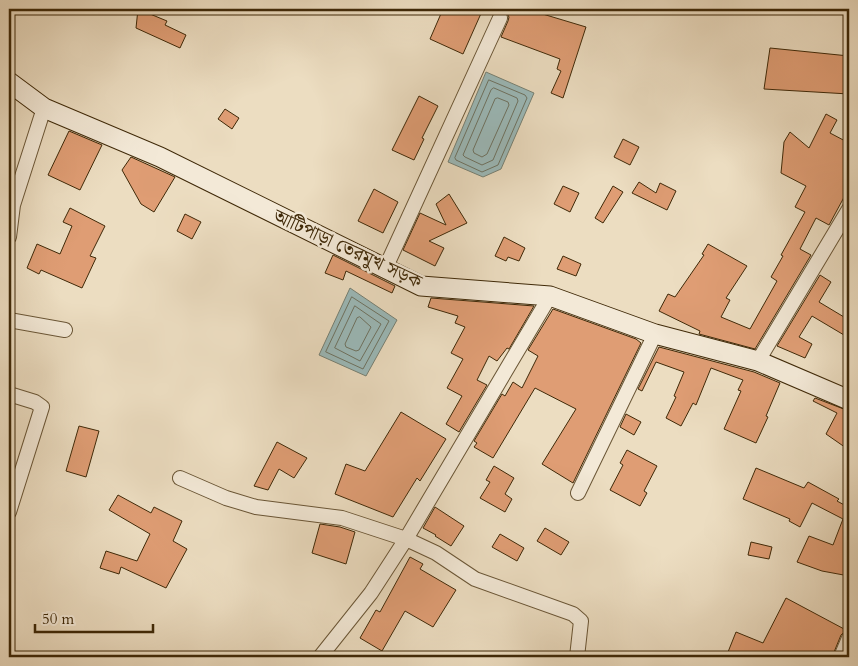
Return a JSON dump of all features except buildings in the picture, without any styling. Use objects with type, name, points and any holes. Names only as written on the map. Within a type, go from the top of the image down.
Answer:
[{"type":"main road","name":"আটিপাড়া তেরমুখ সড়ক","points":[[9,82],[44,108],[160,157],[420,286],[550,296],[655,334],[758,362],[849,400]]},
{"type":"street","points":[[385,269],[500,18]]},
{"type":"street","points":[[9,237],[13,205],[44,108]]},
{"type":"street","points":[[758,362],[849,209]]},
{"type":"street","points":[[320,657],[371,593],[406,539],[550,296]]},
{"type":"street","points":[[9,320],[65,330]]},
{"type":"street","points":[[578,493],[655,334]]},
{"type":"street","points":[[9,394],[35,402],[42,407],[9,512]]},
{"type":"street","points":[[180,478],[226,498],[256,507],[342,518],[406,539],[436,553],[475,579],[573,614],[581,622],[577,657]]},
{"type":"street","points":[[841,657],[849,638]]},
{"type":"water","points":[[486,72],[534,93],[501,169],[483,177],[448,162]]},
{"type":"water","points":[[350,288],[397,320],[366,376],[319,355]]}]
